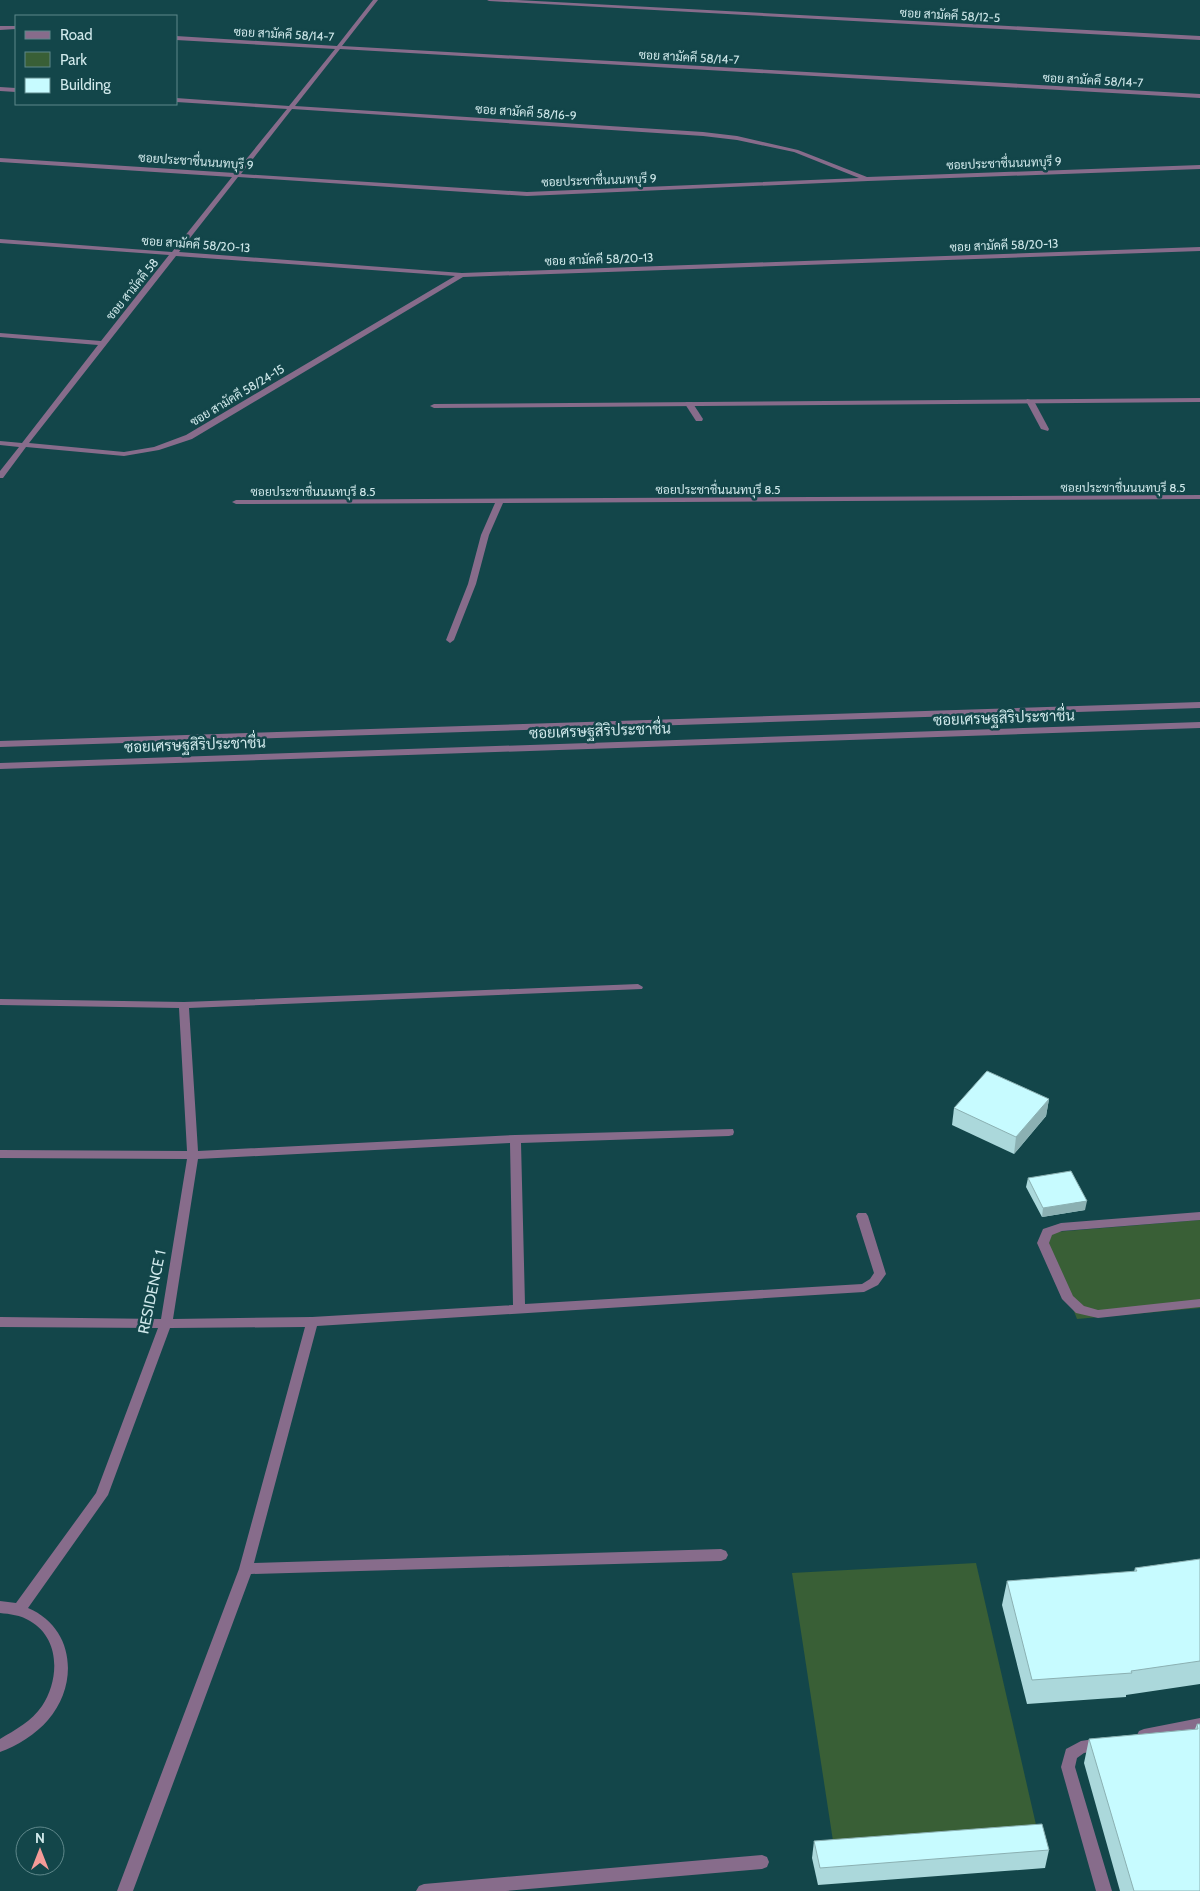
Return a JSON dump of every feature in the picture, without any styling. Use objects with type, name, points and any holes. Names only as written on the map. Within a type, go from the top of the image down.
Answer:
[{"type":"street","name":"ซอย สามัคคี 58","points":[[0,476],[103,343],[376,0]]},
{"type":"street","name":"ซอย สามัคคี 58/12-5","points":[[489,0],[1200,38]]},
{"type":"street","points":[[0,28],[15,28]]},
{"type":"street","name":"ซอย สามัคคี 58/14-7","points":[[178,38],[1200,96]]},
{"type":"street","points":[[0,89],[15,90]]},
{"type":"street","name":"ซอย สามัคคี 58/16-9","points":[[178,100],[703,134],[737,138],[796,151],[868,179]]},
{"type":"street","name":"ซอยประชาชื่นนนทบุรี 9","points":[[0,160],[527,194],[868,179],[1200,168]]},
{"type":"street","name":"ซอย สามัคคี 58/20-13","points":[[0,241],[462,275],[1200,249]]},
{"type":"street","name":"ซอย สามัคคี 58/24-15","points":[[0,443],[124,454],[168,446],[189,437],[462,275]]},
{"type":"street","points":[[0,335],[103,343]]},
{"type":"street","points":[[434,406],[1200,400]]},
{"type":"street","points":[[1030,401],[1045,430]]},
{"type":"street","points":[[689,404],[699,419]]},
{"type":"street","name":"ซอยประชาชื่นนนทบุรี 8.5","points":[[236,502],[1200,498]]},
{"type":"street","points":[[450,640],[472,584],[485,536],[500,501]]},
{"type":"street","name":"ซอยเศรษฐสิริประชาชื่น","points":[[0,744],[1200,705]]},
{"type":"street","name":"ซอยเศรษฐสิริประชาชื่น","points":[[0,766],[1200,725]]},
{"type":"street","points":[[0,1002],[184,1005],[638,987]]},
{"type":"street","name":"RESIDENCE 1","points":[[19,1610],[102,1495],[166,1324],[194,1155],[184,1005]]},
{"type":"street","points":[[0,1154],[194,1155],[515,1139],[729,1132]]},
{"type":"street","points":[[515,1139],[519,1308]]},
{"type":"street","points":[[0,1322],[166,1324],[312,1322],[864,1288],[874,1282],[880,1274],[862,1216]]},
{"type":"street","points":[[1200,1216],[1061,1227],[1047,1232],[1044,1243],[1068,1299],[1080,1310],[1098,1314],[1200,1303]]},
{"type":"street","points":[[125,1891],[246,1569],[312,1322]]},
{"type":"street","points":[[246,1569],[721,1556]]},
{"type":"street","points":[[0,1607],[19,1610],[42,1622],[57,1639],[63,1662],[59,1686],[47,1710],[26,1732],[0,1746]]},
{"type":"street","points":[[1104,1891],[1068,1767],[1071,1754],[1082,1747],[1200,1724]]},
{"type":"street","points":[[424,1891],[762,1862]]},
{"type":"green space","points":[[1200,1220],[1200,1308],[1077,1319],[1043,1233]]},
{"type":"green space","points":[[976,1563],[1037,1829],[833,1841],[792,1573]]},
{"type":"building","points":[[987,1071],[1049,1099],[1016,1137],[954,1108]]},
{"type":"building","points":[[1071,1171],[1087,1201],[1043,1208],[1028,1178]]},
{"type":"building","points":[[1200,1559],[1200,1661],[1131,1671],[1132,1673],[1032,1680],[1007,1581],[1137,1571],[1135,1568]]},
{"type":"building","points":[[1197,1724],[1200,1724],[1200,1891],[1134,1891],[1089,1739],[1198,1729]]},
{"type":"building","points":[[1042,1824],[1049,1850],[820,1868],[814,1841]]}]
